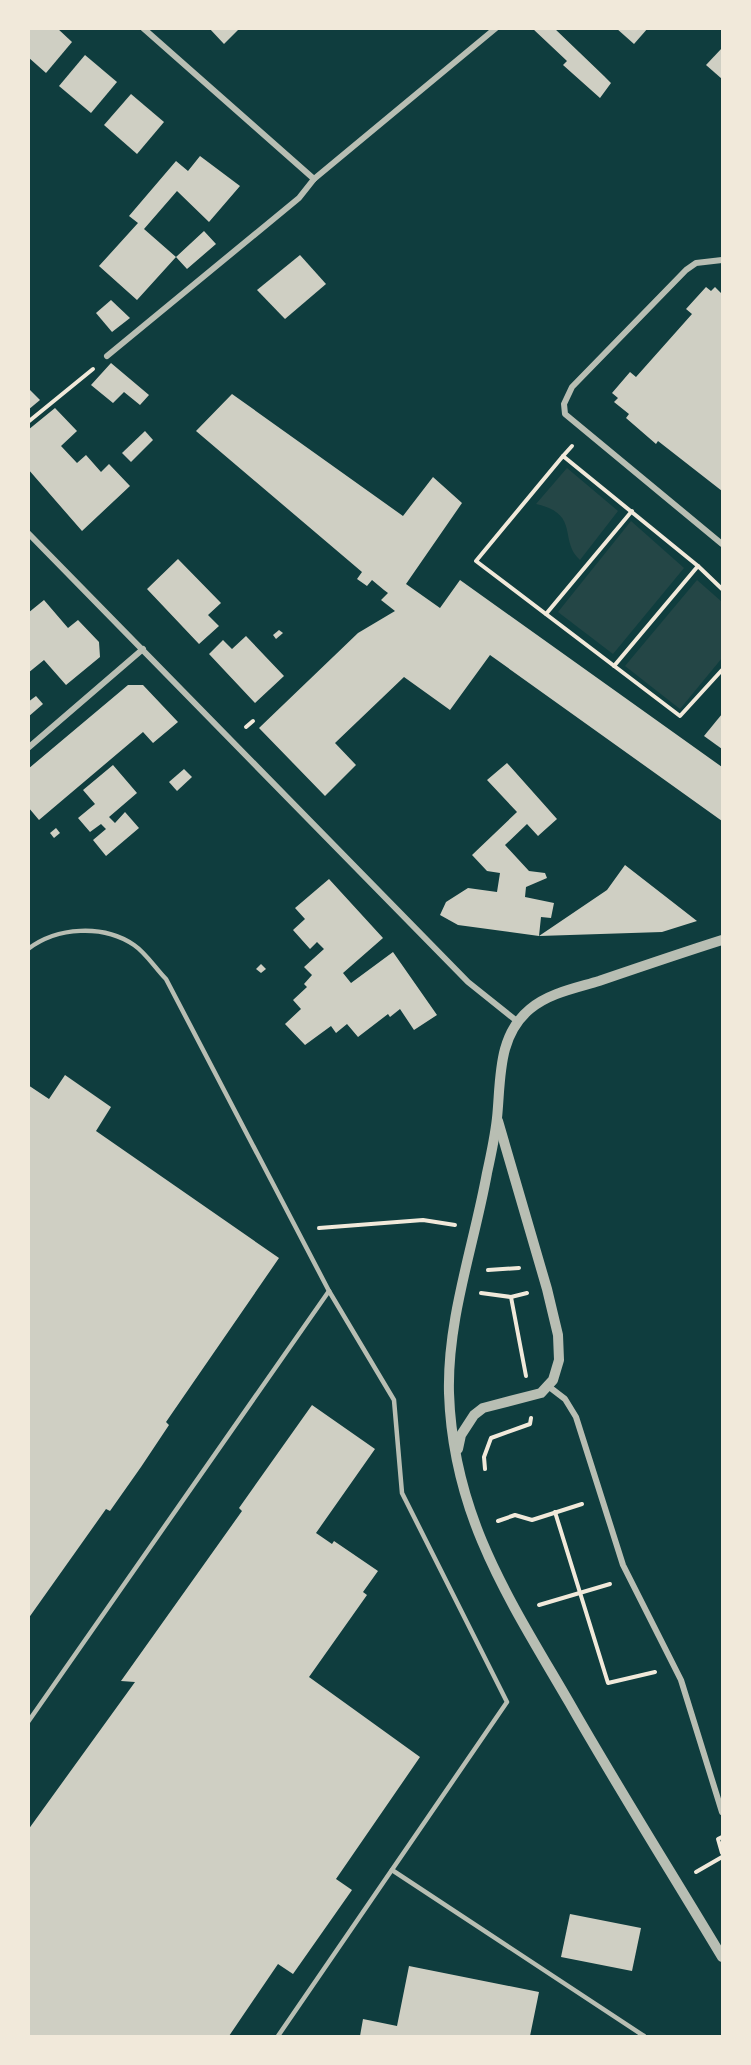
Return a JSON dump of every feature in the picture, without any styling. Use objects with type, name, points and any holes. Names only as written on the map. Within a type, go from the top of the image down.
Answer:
[{"type":"street","points":[[143,28],[314,178]]},
{"type":"street","points":[[107,356],[299,198],[314,178],[496,28]]},
{"type":"street","points":[[723,260],[709,260],[686,270],[572,387],[564,404],[566,414],[723,544]]},
{"type":"street","points":[[28,533],[468,982],[518,1022]]},
{"type":"street","points":[[28,748],[144,649]]},
{"type":"street","points":[[723,940],[555,995],[528,1010],[518,1022],[504,1053],[497,1118],[452,1348],[449,1392],[456,1456],[470,1515],[504,1588],[611,1775],[723,1957]]},
{"type":"street","points":[[456,1456],[461,1435],[474,1414],[483,1408],[541,1393],[558,1371],[560,1349],[547,1288],[497,1118]]},
{"type":"street","points":[[548,1386],[571,1407],[628,1579],[675,1667],[686,1694],[723,1812]]},
{"type":"lane","points":[[28,949],[39,941],[65,933],[96,930],[134,945],[166,979],[329,1291],[394,1401],[402,1493],[507,1702],[278,2037]]},
{"type":"lane","points":[[28,1722],[329,1291]]},
{"type":"lane","points":[[392,1870],[644,2037]]},
{"type":"path","points":[[28,422],[107,356]]},
{"type":"path","points":[[723,589],[632,511],[563,456],[476,561],[680,716],[723,670]]},
{"type":"path","points":[[546,614],[632,511]]},
{"type":"path","points":[[614,666],[698,566]]},
{"type":"path","points":[[297,1230],[423,1220],[450,1224]]},
{"type":"path","points":[[481,1270],[530,1267]]},
{"type":"path","points":[[485,1480],[484,1457],[491,1438],[530,1424],[533,1412],[511,1297]]},
{"type":"path","points":[[497,1521],[515,1515],[532,1520],[602,1498]]},
{"type":"path","points":[[555,1512],[608,1683],[675,1667]]},
{"type":"path","points":[[494,1513],[501,1532]]},
{"type":"path","points":[[538,1605],[628,1579]]},
{"type":"path","points":[[533,1595],[544,1616]]},
{"type":"path","points":[[699,1883],[693,1874],[723,1855],[718,1839],[723,1837]]},
{"type":"shaded area","points":[[567,468],[618,511],[580,560],[570,544],[567,528],[559,514],[550,508],[536,504]]},
{"type":"shaded area","points":[[631,521],[684,568],[613,654],[558,612]]},
{"type":"shaded area","points":[[697,580],[722,602],[722,658],[680,709],[625,666]]},
{"type":"building","points":[[28,28],[57,28],[72,42],[46,73],[28,57]]},
{"type":"building","points":[[209,28],[240,28],[224,44]]},
{"type":"building","points":[[532,28],[554,28],[611,83],[600,98],[563,65],[567,61]]},
{"type":"building","points":[[616,28],[648,28],[634,44]]},
{"type":"building","points":[[722,48],[722,79],[706,65]]},
{"type":"building","points":[[85,55],[117,82],[91,113],[59,86]]},
{"type":"building","points":[[131,94],[164,122],[137,154],[104,125]]},
{"type":"building","points":[[200,156],[240,186],[209,222],[177,191],[144,229],[176,257],[137,300],[99,266],[138,223],[129,216],[176,161],[188,171]]},
{"type":"building","points":[[204,231],[216,244],[187,269],[176,257]]},
{"type":"building","points":[[300,255],[326,284],[285,319],[257,290]]},
{"type":"building","points":[[706,287],[711,291],[715,287],[722,294],[722,491],[658,441],[656,444],[626,418],[629,414],[614,402],[618,398],[612,393],[630,372],[636,377],[692,314],[686,309]]},
{"type":"building","points":[[111,300],[130,318],[112,332],[96,313]]},
{"type":"building","points":[[111,363],[149,395],[140,405],[124,392],[113,403],[91,385]]},
{"type":"building","points":[[28,388],[40,400],[28,410]]},
{"type":"building","points":[[232,394],[403,516],[433,477],[462,503],[406,584],[440,608],[460,580],[722,767],[722,821],[490,655],[450,710],[404,677],[335,743],[356,765],[325,796],[259,728],[358,633],[395,611],[381,600],[388,593],[372,580],[367,586],[357,579],[362,572],[196,431]]},
{"type":"building","points":[[55,408],[77,431],[61,446],[77,463],[86,455],[101,472],[109,464],[130,486],[82,531],[28,469],[28,430]]},
{"type":"building","points":[[145,431],[153,440],[131,462],[122,453]]},
{"type":"building","points":[[178,559],[221,603],[208,615],[219,626],[199,644],[147,589]]},
{"type":"building","points":[[44,600],[68,628],[78,620],[99,642],[100,657],[66,685],[44,660],[28,673],[28,613]]},
{"type":"building","points":[[279,630],[283,633],[276,639],[273,635]]},
{"type":"building","points":[[246,636],[284,676],[255,703],[209,654],[223,640],[232,649]]},
{"type":"building","points":[[128,685],[143,685],[178,722],[153,743],[143,732],[39,820],[28,807],[28,769]]},
{"type":"building","points":[[36,696],[43,704],[28,717],[28,702]]},
{"type":"building","points":[[722,714],[722,749],[704,736]]},
{"type":"building","points":[[507,763],[557,819],[538,836],[527,824],[505,845],[529,871],[545,873],[547,878],[526,887],[525,897],[554,903],[551,918],[541,917],[539,936],[458,925],[440,915],[446,902],[468,888],[497,892],[500,873],[487,871],[472,855],[517,812],[487,780]]},
{"type":"building","points":[[113,765],[137,793],[109,817],[115,823],[125,812],[139,828],[106,856],[93,840],[106,829],[101,824],[90,832],[78,818],[95,804],[83,790]]},
{"type":"building","points":[[184,769],[192,777],[177,791],[169,782]]},
{"type":"building","points":[[56,828],[60,833],[54,838],[50,833]]},
{"type":"building","points":[[625,865],[697,921],[662,932],[539,936],[607,890]]},
{"type":"building","points":[[329,879],[383,938],[343,973],[351,983],[393,952],[437,1015],[414,1030],[400,1009],[390,1017],[388,1014],[358,1037],[347,1024],[336,1033],[331,1026],[305,1045],[285,1024],[301,1009],[293,1000],[307,987],[304,984],[312,975],[304,967],[324,949],[317,942],[310,949],[293,930],[305,919],[295,908]]},
{"type":"building","points":[[261,964],[266,969],[261,973],[256,969]]},
{"type":"building","points":[[65,1075],[111,1107],[96,1131],[279,1258],[166,1422],[169,1425],[141,1467],[110,1511],[106,1509],[28,1619],[28,1085],[49,1099]]},
{"type":"building","points":[[312,1405],[375,1449],[316,1533],[332,1544],[334,1541],[378,1571],[363,1592],[367,1595],[309,1677],[420,1757],[336,1879],[352,1890],[293,1974],[278,1964],[229,2036],[28,2036],[28,1830],[135,1682],[121,1681],[242,1511],[239,1508]]},
{"type":"building","points":[[570,1914],[641,1928],[632,1971],[561,1957]]},
{"type":"building","points":[[409,1966],[539,1992],[530,2036],[360,2036],[363,2019],[397,2026]]}]
